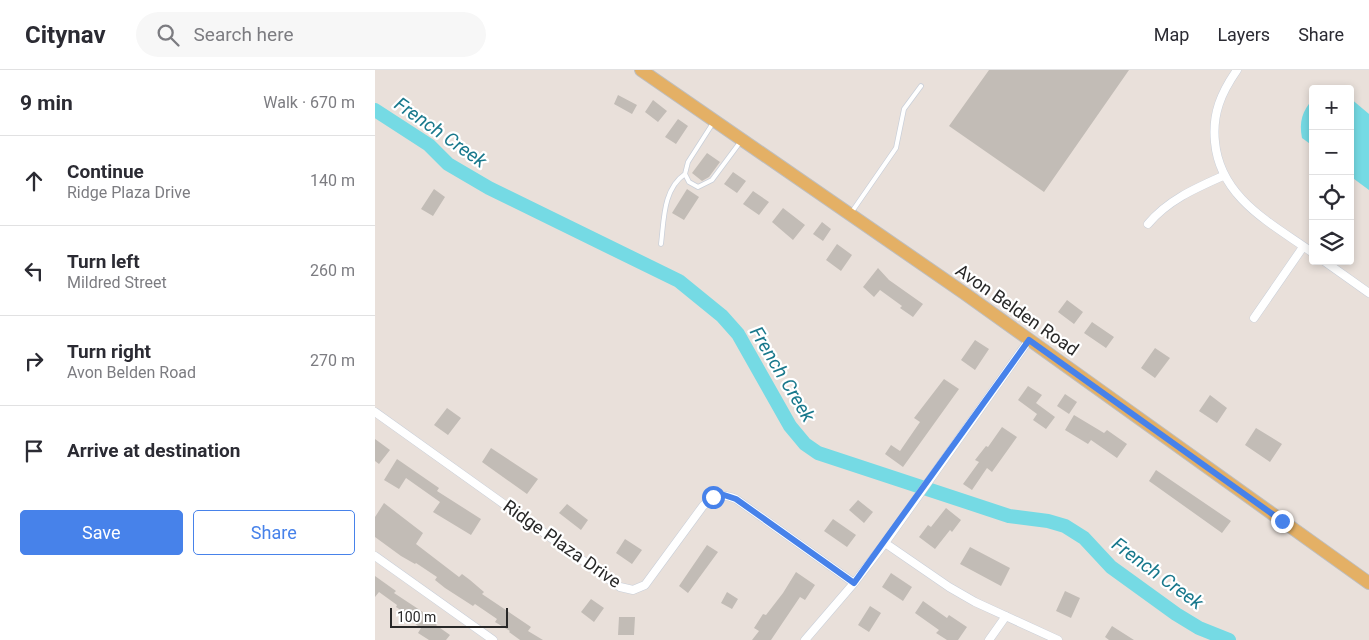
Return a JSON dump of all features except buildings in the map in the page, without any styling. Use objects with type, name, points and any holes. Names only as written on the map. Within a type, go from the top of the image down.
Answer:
[{"type":"main road","name":"Avon Belden Road","points":[[641,70],[1029,340],[1369,583]]},
{"type":"street","points":[[1237,70],[1220,98],[1214,124],[1216,153],[1223,176],[1245,204],[1309,251]]},
{"type":"street","points":[[1148,224],[1157,212],[1170,203],[1223,176]]},
{"type":"street","points":[[1254,318],[1303,247]]},
{"type":"street","points":[[1330,265],[1369,293]]},
{"type":"street","points":[[805,640],[854,583],[885,543],[1029,340]]},
{"type":"street","name":"Ridge Plaza Drive","points":[[375,412],[616,585],[626,589],[639,588],[649,581],[703,506],[713,497],[724,495],[736,499],[854,583]]},
{"type":"street","points":[[885,543],[949,588],[1058,640]]},
{"type":"street","points":[[375,556],[493,640]]},
{"type":"street","points":[[989,640],[1006,616]]},
{"type":"lane","points":[[850,214],[896,148],[904,109],[921,86]]},
{"type":"lane","points":[[715,120],[687,162],[685,174],[689,182],[698,188],[712,180],[742,139]]},
{"type":"lane","points":[[661,244],[669,195],[678,179],[685,174]]},
{"type":"water","points":[[1354,101],[1369,114],[1369,190],[1354,179]]},
{"type":"water","points":[[1309,104],[1309,143],[1302,138],[1301,127],[1302,117]]},
{"type":"waterway","name":"French Creek","points":[[375,110],[429,145],[448,164],[489,188],[679,281],[722,316],[738,334],[790,426],[805,444],[818,453],[1009,516],[1048,521],[1065,526],[1084,538],[1111,567],[1176,614],[1199,628],[1229,640]]},
{"type":"route","points":[[713,497],[724,495],[736,499],[854,583],[885,543],[1029,340],[1282,521]]}]
